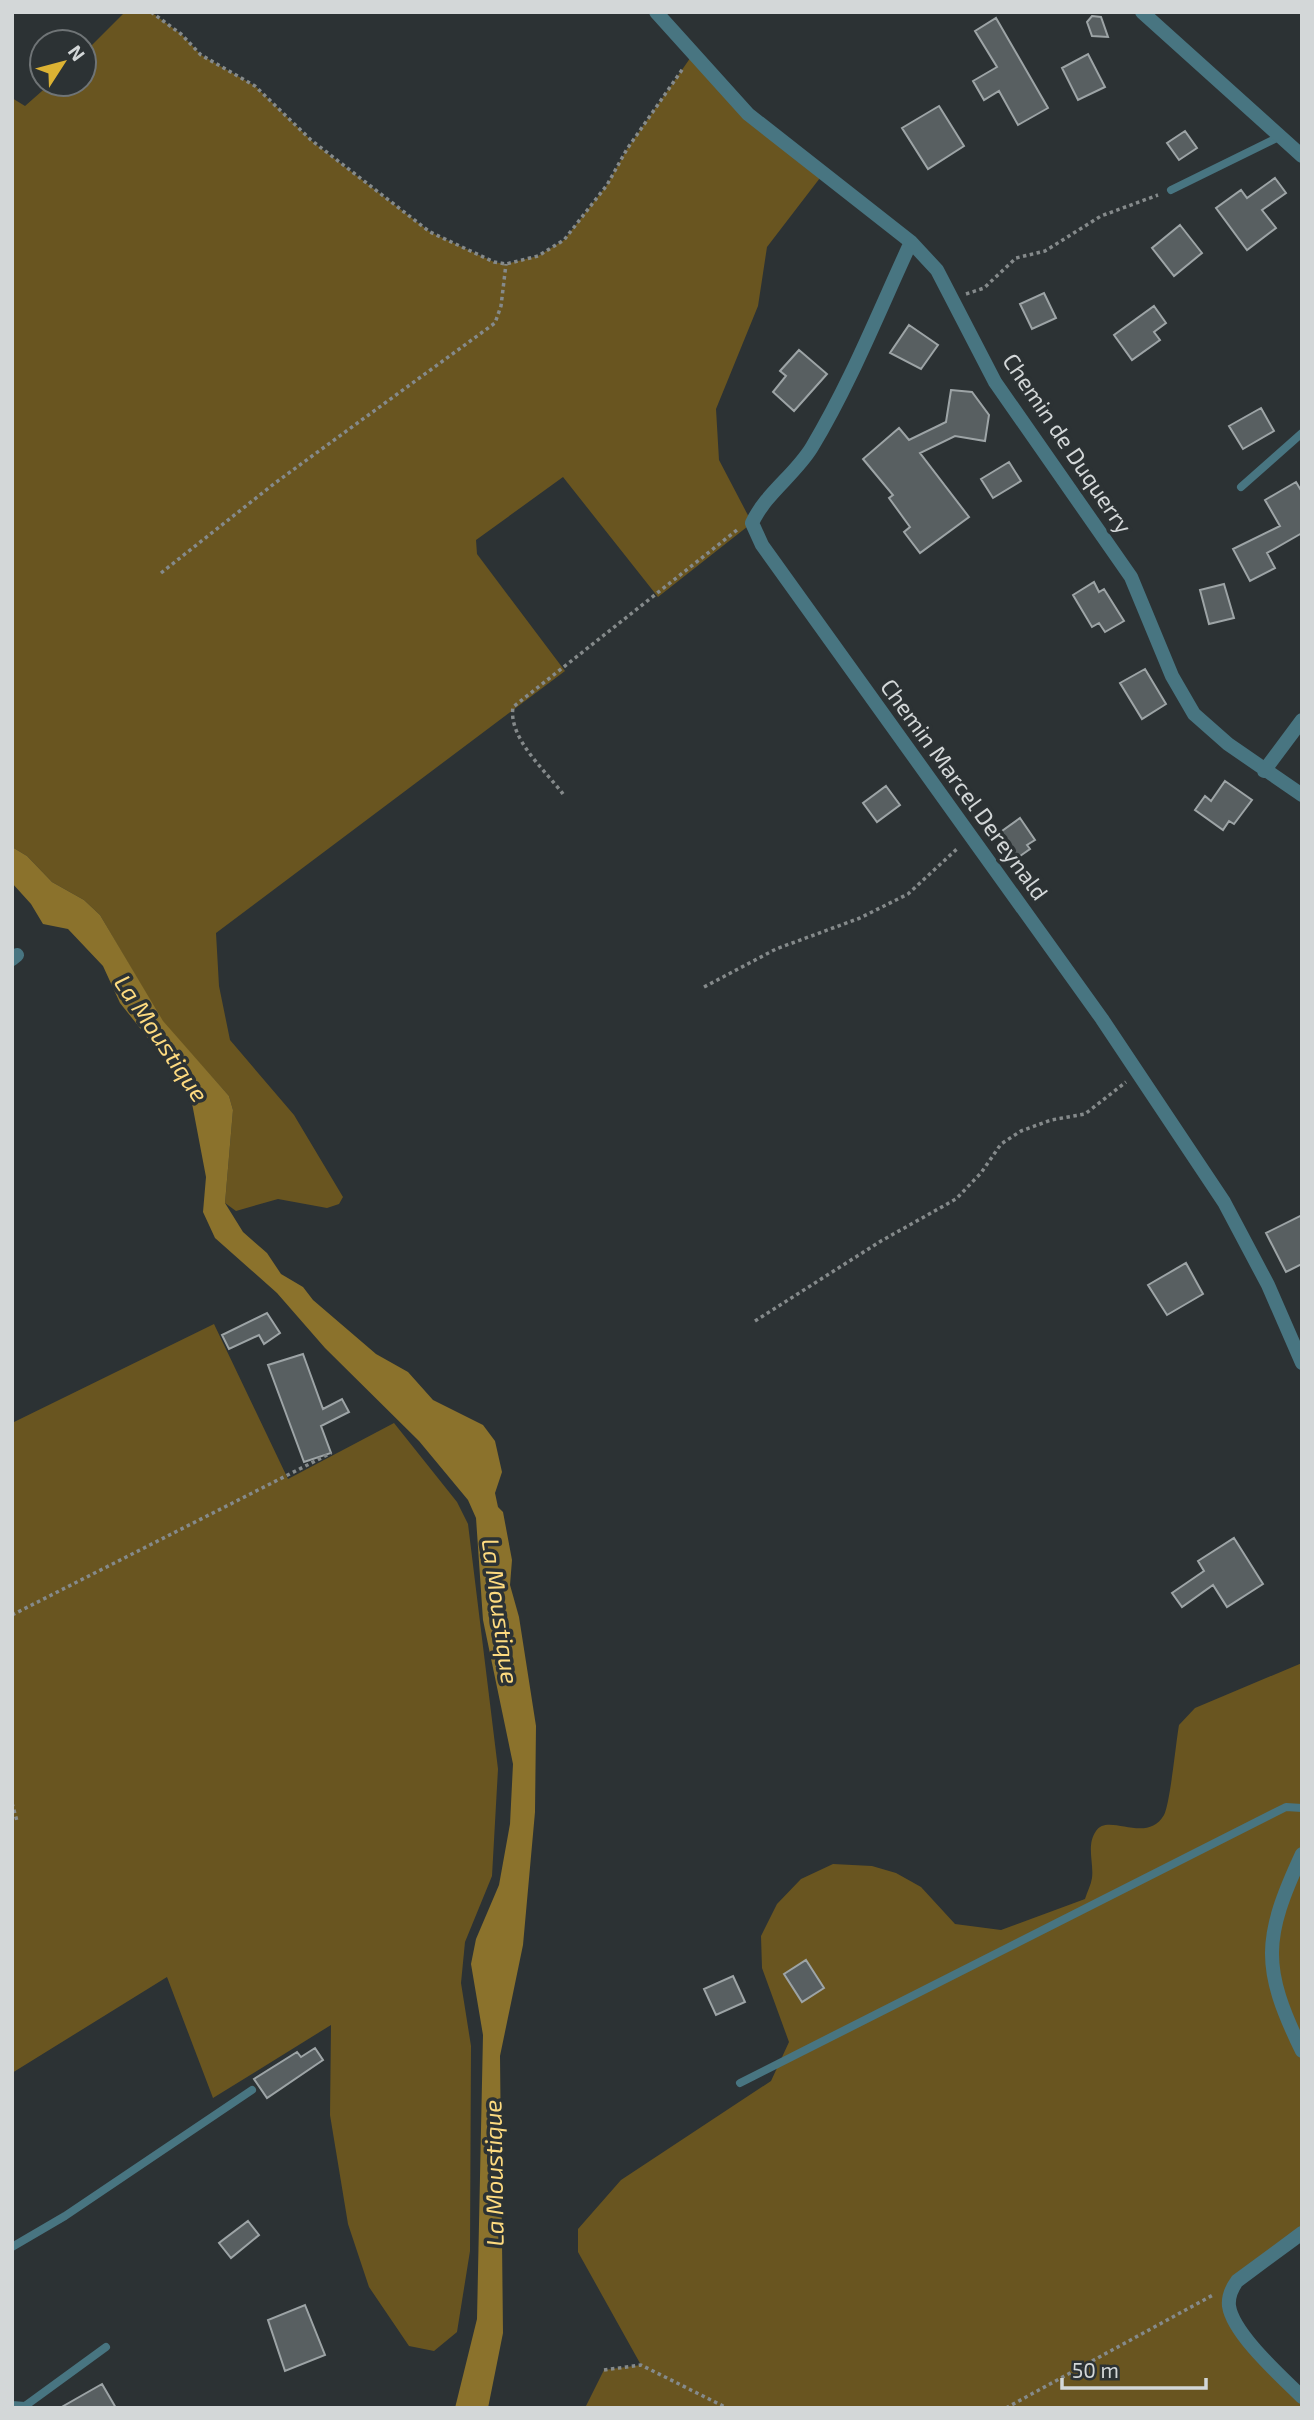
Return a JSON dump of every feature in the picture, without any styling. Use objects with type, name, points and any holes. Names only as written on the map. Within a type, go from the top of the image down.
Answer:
[{"type":"street","name":"Chemin de Duquerry","points":[[656,12],[748,114],[911,242],[937,270],[954,298],[995,382],[1131,577],[1172,676],[1194,714],[1264,771],[1302,795]]},
{"type":"street","points":[[1142,12],[1302,156]]},
{"type":"street","points":[[752,523],[759,507],[810,450],[841,396],[911,242]]},
{"type":"street","name":"Chemin Marcel Dereynald","points":[[752,523],[762,545],[1142,1079],[1224,1202],[1268,1285],[1302,1363]]},
{"type":"street","points":[[1264,771],[1302,720]]},
{"type":"street","points":[[1302,1854],[1282,1896],[1274,1927],[1270,1963],[1279,2005],[1302,2051]]},
{"type":"street","points":[[1302,2234],[1237,2281],[1231,2291],[1229,2306],[1237,2326],[1302,2397]]},
{"type":"lane","points":[[1171,190],[1282,136]]},
{"type":"lane","points":[[1241,487],[1302,433]]},
{"type":"lane","points":[[740,2083],[1286,1807],[1302,1808]]},
{"type":"lane","points":[[12,2247],[65,2216],[253,2090]]},
{"type":"lane","points":[[12,2405],[25,2406],[106,2347]]},
{"type":"path","points":[[151,12],[181,34],[201,55],[255,86],[311,140],[430,232],[494,262],[506,264],[538,256],[564,240],[607,185],[627,149],[694,54]]},
{"type":"path","points":[[954,298],[985,288],[1016,258],[1045,251],[1101,216],[1171,190]]},
{"type":"path","points":[[161,573],[275,483],[495,323],[501,306],[506,264]]},
{"type":"path","points":[[563,794],[516,731],[511,718],[513,706],[699,557],[752,523]]},
{"type":"path","points":[[704,987],[776,949],[860,918],[908,894],[972,838]]},
{"type":"path","points":[[755,1321],[881,1241],[956,1199],[981,1173],[1001,1144],[1021,1131],[1051,1120],[1085,1114],[1125,1082],[1142,1079]]},
{"type":"path","points":[[12,1615],[331,1452]]},
{"type":"path","points":[[12,1803],[18,1821]]},
{"type":"path","points":[[1006,2408],[1118,2345],[1222,2291],[1231,2291]]},
{"type":"path","points":[[604,2370],[641,2365],[727,2408]]},
{"type":"shaded area","points":[[125,12],[151,12],[181,34],[201,55],[255,86],[314,143],[430,232],[494,262],[506,264],[538,256],[564,240],[607,185],[627,149],[693,54],[748,114],[823,174],[767,247],[758,306],[716,409],[719,460],[752,523],[658,597],[563,477],[476,540],[477,554],[565,671],[216,933],[219,986],[230,1040],[294,1115],[343,1197],[339,1204],[327,1208],[278,1199],[236,1211],[225,1203],[233,1110],[229,1096],[162,1021],[100,915],[84,900],[52,882],[27,856],[12,847],[12,98],[25,106],[34,98],[98,98],[98,39]]},
{"type":"shaded area","points":[[214,1324],[288,1479],[394,1423],[457,1502],[468,1524],[498,1769],[492,1876],[465,1942],[461,1983],[471,2046],[470,2251],[457,2332],[434,2351],[409,2346],[369,2287],[348,2224],[330,2115],[331,2025],[213,2098],[167,1977],[12,2073],[12,1423]]},
{"type":"shaded area","points":[[1302,1663],[1302,2233],[1231,2291],[1237,2326],[1302,2397],[1302,2408],[585,2408],[604,2370],[641,2365],[578,2252],[578,2229],[621,2180],[771,2081],[789,2042],[762,1968],[761,1936],[777,1904],[801,1879],[833,1864],[872,1866],[896,1873],[921,1887],[955,1924],[1001,1930],[1085,1899],[1092,1878],[1091,1842],[1096,1831],[1109,1825],[1148,1827],[1157,1824],[1164,1815],[1171,1786],[1179,1725],[1195,1708]]},
{"type":"water","name":"La Moustique","points":[[12,847],[27,856],[52,882],[84,900],[100,915],[163,1021],[229,1096],[233,1110],[225,1203],[243,1232],[267,1253],[281,1274],[303,1287],[313,1300],[376,1354],[408,1372],[433,1400],[483,1425],[495,1441],[502,1472],[495,1493],[498,1507],[503,1512],[512,1560],[510,1585],[519,1617],[536,1726],[535,1812],[523,1945],[500,2056],[503,2333],[488,2408],[455,2408],[477,2319],[483,2035],[471,1964],[476,1939],[499,1885],[510,1824],[513,1764],[483,1620],[476,1518],[468,1500],[419,1441],[325,1348],[277,1293],[215,1238],[203,1212],[206,1177],[191,1098],[172,1068],[120,1003],[103,966],[68,929],[43,924],[31,904],[12,883]]},
{"type":"building","points":[[1092,16],[1101,17],[1108,37],[1092,36],[1087,22]]},
{"type":"building","points":[[996,18],[1048,108],[1018,125],[999,91],[984,100],[973,81],[997,67],[975,31]]},
{"type":"building","points":[[1088,54],[1105,87],[1078,100],[1062,68]]},
{"type":"building","points":[[939,106],[964,146],[928,169],[902,128]]},
{"type":"building","points":[[1185,131],[1197,148],[1179,160],[1167,143]]},
{"type":"building","points":[[1275,178],[1286,193],[1262,210],[1276,228],[1247,250],[1216,208],[1241,190],[1247,198]]},
{"type":"building","points":[[1180,225],[1202,253],[1174,276],[1152,248]]},
{"type":"building","points":[[1044,293],[1056,318],[1032,329],[1020,304]]},
{"type":"building","points":[[1154,306],[1166,323],[1154,332],[1160,340],[1132,360],[1114,335]]},
{"type":"building","points":[[909,325],[938,345],[921,369],[890,353]]},
{"type":"building","points":[[799,350],[827,374],[794,411],[773,392],[786,376],[780,371]]},
{"type":"building","points":[[951,390],[972,392],[989,415],[985,441],[955,436],[920,453],[969,517],[920,553],[904,532],[910,527],[889,498],[893,495],[863,459],[899,428],[909,440],[946,422]]},
{"type":"building","points":[[1261,408],[1274,431],[1243,449],[1229,426]]},
{"type":"building","points":[[1009,462],[1021,481],[993,498],[981,479]]},
{"type":"building","points":[[1296,482],[1302,492],[1302,533],[1267,553],[1275,568],[1250,581],[1233,549],[1280,526],[1265,500]]},
{"type":"building","points":[[1094,582],[1099,592],[1104,589],[1124,621],[1105,632],[1099,623],[1092,627],[1073,595]]},
{"type":"building","points":[[1224,584],[1234,618],[1209,624],[1200,590]]},
{"type":"building","points":[[1145,669],[1166,704],[1142,719],[1120,683]]},
{"type":"building","points":[[1225,781],[1252,800],[1234,824],[1229,821],[1223,830],[1195,810],[1205,796],[1211,801]]},
{"type":"building","points":[[886,786],[900,805],[877,822],[863,803]]},
{"type":"building","points":[[1020,818],[1035,840],[1027,845],[1030,849],[1013,861],[995,836]]},
{"type":"building","points":[[1302,1215],[1302,1264],[1286,1272],[1266,1233]]},
{"type":"building","points":[[1186,1263],[1203,1294],[1167,1315],[1148,1285]]},
{"type":"building","points":[[267,1313],[280,1333],[264,1344],[259,1335],[229,1349],[222,1335]]},
{"type":"building","points":[[303,1354],[323,1409],[342,1399],[349,1412],[321,1426],[331,1453],[304,1462],[268,1365]]},
{"type":"building","points":[[1234,1538],[1263,1584],[1227,1607],[1213,1585],[1182,1607],[1172,1593],[1204,1571],[1198,1561]]},
{"type":"building","points":[[806,1960],[824,1988],[802,2002],[784,1974]]},
{"type":"building","points":[[733,1976],[745,2002],[716,2015],[704,1989]]},
{"type":"building","points":[[315,2048],[323,2060],[267,2098],[254,2079],[297,2052],[301,2057]]},
{"type":"building","points":[[248,2221],[259,2235],[231,2258],[219,2243]]},
{"type":"building","points":[[305,2305],[325,2355],[285,2371],[268,2320]]},
{"type":"building","points":[[102,2384],[116,2408],[60,2408]]}]
